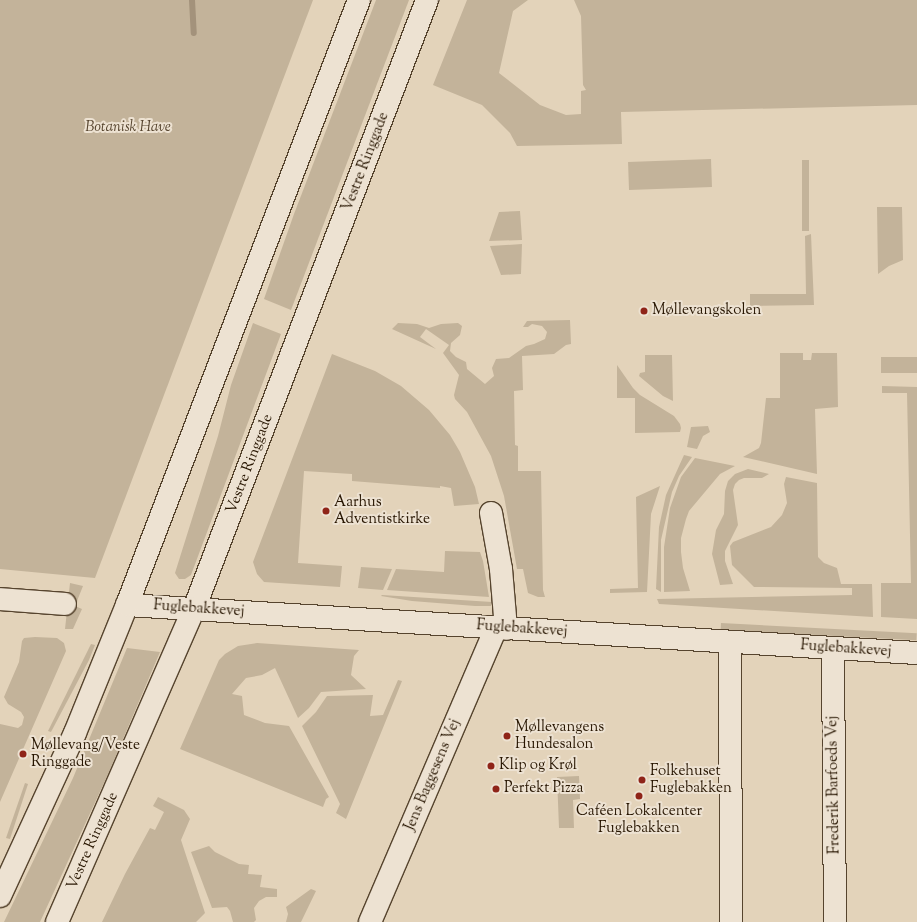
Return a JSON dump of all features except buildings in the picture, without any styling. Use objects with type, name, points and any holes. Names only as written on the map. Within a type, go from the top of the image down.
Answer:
[{"type":"main road","points":[[0,896],[75,733],[127,605],[359,0]]},
{"type":"main road","name":"Vestre Ringgade","points":[[57,922],[194,609],[427,0]]},
{"type":"main road","points":[[491,513],[501,570],[501,628]]},
{"type":"main road","points":[[0,599],[65,604]]},
{"type":"main road","name":"Fuglebakkevej","points":[[127,605],[917,654]]},
{"type":"main road","name":"Jens Baggesens Vej","points":[[370,922],[501,628]]},
{"type":"main road","points":[[730,642],[731,922]]},
{"type":"main road","name":"Frederik Barfoeds Vej","points":[[832,648],[836,922]]},
{"type":"green space","name":"Botanisk Have","points":[[0,0],[313,0],[95,578],[0,569]]},
{"type":"green space","points":[[376,0],[409,0],[291,310],[264,299],[294,214]]},
{"type":"green space","points":[[467,0],[528,0],[513,11],[499,73],[540,105],[566,115],[581,114],[581,91],[586,90],[583,85],[581,16],[574,0],[917,0],[917,105],[621,112],[622,144],[517,146],[510,133],[482,105],[433,85]]},
{"type":"green space","points":[[711,159],[712,187],[629,190],[628,162]]},
{"type":"green space","points":[[802,160],[809,160],[809,231],[802,231]]},
{"type":"green space","points":[[877,207],[902,207],[903,260],[889,266],[878,274]]},
{"type":"green space","points":[[520,211],[522,240],[489,241],[499,212]]},
{"type":"green space","points":[[811,234],[814,305],[750,306],[750,294],[806,294],[805,236]]},
{"type":"green space","points":[[522,244],[521,274],[501,275],[490,246]]},
{"type":"green space","points":[[570,320],[571,344],[566,345],[554,354],[522,356],[523,390],[514,391],[515,445],[518,446],[518,471],[541,471],[543,590],[545,597],[538,597],[528,593],[523,569],[517,569],[504,496],[491,456],[467,412],[455,399],[454,395],[459,375],[443,353],[449,345],[426,329],[420,337],[436,349],[392,329],[398,323],[417,324],[429,328],[441,324],[458,323],[462,326],[460,335],[451,343],[450,351],[456,357],[466,362],[467,369],[485,384],[494,376],[492,368],[496,359],[509,358],[526,346],[545,339],[547,332],[542,326],[532,324],[528,327],[523,327],[527,321]]},
{"type":"green space","points":[[253,323],[281,334],[191,575],[185,579],[179,579],[175,573],[218,436],[231,385]]},
{"type":"green space","points":[[780,353],[803,353],[803,360],[811,360],[812,353],[837,353],[838,407],[815,409],[817,474],[743,457],[759,448],[761,443],[766,398],[780,398]]},
{"type":"green space","points":[[332,354],[375,371],[401,386],[429,410],[450,435],[460,452],[475,487],[479,504],[454,506],[451,488],[440,486],[440,488],[352,481],[352,474],[304,471],[298,563],[342,566],[340,587],[264,582],[257,574],[253,562]]},
{"type":"green space","points":[[645,355],[672,355],[673,401],[663,396],[639,376],[640,373],[645,372]]},
{"type":"green space","points":[[881,357],[917,357],[917,373],[881,373]]},
{"type":"green space","points":[[617,365],[633,388],[640,395],[674,416],[680,424],[680,432],[635,433],[635,398],[617,398]]},
{"type":"green space","points":[[882,386],[917,387],[917,619],[881,617],[881,583],[911,583],[907,393],[882,393]]},
{"type":"green space","points":[[708,426],[710,432],[703,436],[697,449],[687,447],[691,427]]},
{"type":"green space","points":[[684,455],[692,457],[679,476],[672,492],[661,540],[661,592],[656,589],[659,527],[666,495]]},
{"type":"green space","points":[[695,458],[735,466],[720,474],[689,511],[686,519],[681,538],[681,552],[683,568],[690,591],[664,592],[664,547],[670,508],[681,477]]},
{"type":"green space","points":[[748,469],[769,474],[762,478],[744,478],[735,484],[733,490],[738,525],[725,551],[725,561],[733,584],[720,585],[712,554],[716,530],[724,514],[725,491],[728,481],[735,474]]},
{"type":"green space","points":[[786,477],[817,483],[818,557],[824,563],[837,568],[841,584],[872,584],[873,617],[659,604],[657,599],[852,595],[852,588],[754,587],[732,565],[730,546],[733,542],[771,527],[782,515],[787,503],[784,484]]},
{"type":"green space","points":[[660,486],[651,514],[647,592],[610,593],[610,589],[638,588],[636,497]]},
{"type":"green space","points":[[445,551],[480,552],[489,597],[387,590],[396,569],[444,572]]},
{"type":"green space","points":[[361,567],[392,569],[383,590],[358,588]]},
{"type":"green space","points":[[70,583],[83,586],[75,606],[82,609],[73,629],[65,629]]},
{"type":"green space","points":[[381,596],[492,602],[491,606],[475,606],[412,601]]},
{"type":"green space","points":[[721,623],[917,633],[916,640],[721,630]]},
{"type":"green space","points":[[24,638],[57,638],[64,643],[66,651],[0,802],[0,724],[18,728],[22,725],[24,717],[21,712],[8,704],[4,697],[19,662],[22,641]]},
{"type":"green space","points":[[257,643],[359,650],[354,656],[351,675],[366,689],[321,692],[309,708],[298,718],[275,668],[262,675],[246,678],[232,694],[242,696],[244,715],[265,723],[289,726],[329,797],[326,799],[323,807],[180,749],[219,660],[225,654],[238,646]]},
{"type":"green space","points":[[91,644],[95,645],[89,660],[51,732],[48,731]]},
{"type":"green space","points":[[127,648],[160,652],[109,772],[40,922],[4,922],[73,778]]},
{"type":"green space","points":[[398,680],[402,681],[346,819],[336,813],[340,804],[302,726],[316,712],[327,696],[373,695],[370,716],[383,715]]},
{"type":"green space","points":[[579,776],[580,799],[573,800],[574,828],[559,828],[557,777]]},
{"type":"green space","points":[[25,783],[28,784],[10,839],[6,838]]},
{"type":"green space","points":[[158,797],[184,810],[190,819],[181,840],[205,913],[196,922],[102,922],[125,874],[150,828],[155,830],[164,812],[153,806]]},
{"type":"green space","points":[[209,846],[215,852],[239,864],[249,865],[248,874],[262,875],[260,887],[277,889],[277,897],[266,897],[259,901],[254,908],[256,920],[254,922],[233,922],[230,911],[227,907],[212,908],[191,852]]},
{"type":"green space","points":[[311,889],[316,891],[301,922],[286,922],[288,914],[286,907]]},
{"type":"waterway","points":[[192,0],[194,33]]},
{"type":"place","name":"Møllevangskolen","points":[[644,311]]},
{"type":"place","name":"Aarhus Adventistkirke","points":[[326,511]]},
{"type":"place","name":"Møllevangens Hundesalon","points":[[507,736]]},
{"type":"place","name":"Møllevang/Veste Ringgade","points":[[23,754]]},
{"type":"place","name":"Klip og Krøl","points":[[491,766]]},
{"type":"place","name":"Folkehuset Fuglebakken","points":[[642,780]]},
{"type":"place","name":"Perfekt Pizza","points":[[496,789]]},
{"type":"place","name":"Caféen Lokalcenter Fuglebakken","points":[[639,796]]}]
